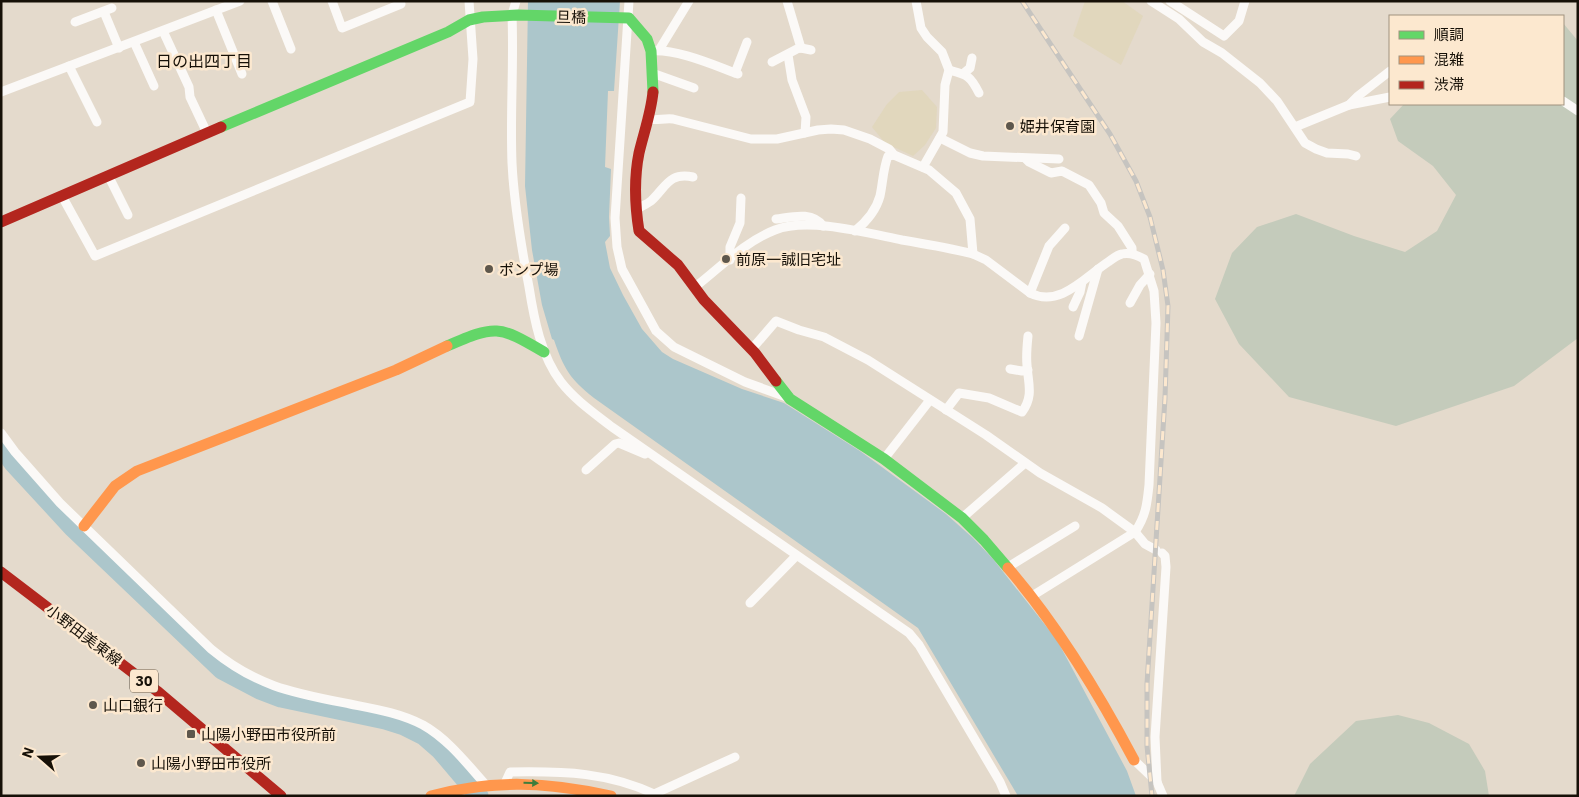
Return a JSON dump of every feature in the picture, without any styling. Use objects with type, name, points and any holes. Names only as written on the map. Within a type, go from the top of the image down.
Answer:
[{"type":"main road","name":"旦橋","points":[[470,20],[483,17],[515,16],[626,18]]},
{"type":"main road","points":[[626,18],[655,50],[651,108],[639,154],[635,179],[639,231],[678,264],[704,300],[755,353],[790,399],[884,459],[962,518],[984,540],[1032,596],[1058,631],[1134,760]]},
{"type":"main road","points":[[1,222],[448,32],[470,20]]},
{"type":"main road","points":[[84,526],[115,486],[137,471],[396,370],[423,356],[484,332],[497,329],[511,333],[544,352]]},
{"type":"main road","name":"小野田美東線","points":[[1,572],[157,691],[282,796]]},
{"type":"main road","points":[[431,796],[463,788],[505,783],[553,784],[612,796]]},
{"type":"street","points":[[1,92],[240,1]]},
{"type":"street","points":[[272,1],[291,49]]},
{"type":"street","points":[[332,1],[342,28],[401,4]]},
{"type":"street","points":[[62,196],[95,256],[470,102],[473,59],[469,1]]},
{"type":"street","points":[[516,1],[512,161],[515,207],[532,306],[544,352],[561,382],[581,403],[651,454],[909,633],[920,645],[1006,796]]},
{"type":"street","points":[[629,1],[626,18],[615,218],[617,247],[622,269],[656,331],[674,347],[745,382],[790,399]]},
{"type":"street","points":[[689,1],[655,50],[690,58],[737,74],[747,42]]},
{"type":"street","points":[[772,62],[806,49],[787,1]]},
{"type":"street","points":[[916,1],[921,28],[942,52],[949,70],[945,85],[943,132],[923,167]]},
{"type":"street","points":[[1151,1],[1179,19],[1203,42],[1222,53],[1260,83],[1276,101],[1305,143],[1316,150],[1327,153],[1356,156]]},
{"type":"street","points":[[1170,1],[1224,36],[1239,21],[1244,1]]},
{"type":"street","points":[[75,22],[108,10],[119,48]]},
{"type":"street","points":[[216,10],[242,74]]},
{"type":"street","points":[[163,31],[207,133]]},
{"type":"street","points":[[134,42],[154,86]]},
{"type":"street","points":[[788,55],[792,80],[806,117],[805,133]]},
{"type":"street","points":[[964,73],[970,68],[972,58]]},
{"type":"street","points":[[69,66],[97,122]]},
{"type":"street","points":[[949,70],[964,73],[972,79],[978,93]]},
{"type":"street","points":[[1349,105],[1389,72]]},
{"type":"street","points":[[652,73],[694,88]]},
{"type":"street","points":[[1295,127],[1349,105],[1389,97]]},
{"type":"street","points":[[1564,102],[1578,111]]},
{"type":"street","points":[[647,119],[655,121],[665,118],[673,119],[752,139],[777,138],[818,130],[844,130],[870,139],[889,149],[894,155],[923,167],[945,183],[956,194],[970,219],[973,254]]},
{"type":"street","points":[[940,138],[970,153],[982,156],[1059,159]]},
{"type":"street","points":[[855,231],[868,219],[880,197],[883,168],[888,156],[894,155]]},
{"type":"street","points":[[1026,159],[1052,173],[1062,171],[1089,185],[1101,203],[1104,213],[1118,226],[1128,241],[1132,248],[1132,253]]},
{"type":"street","points":[[108,175],[128,215]]},
{"type":"street","points":[[637,209],[652,200],[672,178],[685,175],[693,176]]},
{"type":"street","points":[[730,260],[730,247],[740,223],[741,198]]},
{"type":"street","points":[[776,219],[809,216],[818,220],[823,226]]},
{"type":"street","points":[[695,287],[730,260],[743,246],[777,229],[802,225],[855,231],[973,254],[986,260],[1030,293],[1047,298],[1056,297],[1082,282],[1121,254],[1132,253],[1144,259],[1154,291],[1156,323],[1149,485],[1147,506],[1143,520],[1135,532],[1032,596]]},
{"type":"street","points":[[1030,293],[1049,246],[1065,228]]},
{"type":"street","points":[[1079,336],[1098,269]]},
{"type":"street","points":[[1130,303],[1140,285],[1150,274]]},
{"type":"street","points":[[1073,307],[1080,292],[1082,282]]},
{"type":"street","points":[[751,350],[776,321],[824,337],[868,360],[986,435],[1025,463],[1102,508],[1135,532],[1145,544],[1166,556],[1155,737],[1156,782]]},
{"type":"street","points":[[946,410],[959,393],[989,398],[1022,412],[1028,405],[1030,393],[1028,336]]},
{"type":"street","points":[[1010,369],[1028,370]]},
{"type":"street","points":[[884,459],[930,400]]},
{"type":"street","points":[[1,433],[53,496],[204,643],[226,662],[248,676],[283,690],[377,710],[400,716],[423,726],[450,746],[484,785]]},
{"type":"street","points":[[586,470],[615,444],[619,443],[642,454],[651,454]]},
{"type":"street","points":[[962,518],[1025,463]]},
{"type":"street","points":[[1008,567],[1075,526]]},
{"type":"street","points":[[750,603],[796,556]]},
{"type":"street","points":[[505,783],[510,772],[579,772],[612,779],[656,795],[735,758]]},
{"type":"street","points":[[1134,760],[1156,782],[1163,796]]},
{"type":"green space","points":[[1564,24],[1578,41],[1578,338],[1514,386],[1396,426],[1289,397],[1239,344],[1215,299],[1232,253],[1257,227],[1296,214],[1354,236],[1405,252],[1437,231],[1456,195],[1433,166],[1398,141],[1390,119],[1403,105],[1564,105]]},
{"type":"green space","points":[[1398,715],[1429,723],[1469,744],[1485,771],[1489,796],[1294,796],[1310,764],[1356,721]]},
{"type":"sand","points":[[1085,1],[1122,1],[1143,16],[1121,65],[1073,36]]},
{"type":"sand","points":[[922,90],[937,107],[936,128],[925,145],[913,156],[885,143],[872,127],[887,104],[899,92]]},
{"type":"water","points":[[528,1],[620,1],[614,91],[608,91],[605,167],[611,169],[610,236],[605,242],[610,268],[642,329],[662,352],[673,359],[742,389],[784,403],[860,451],[946,514],[973,538],[993,559],[1057,640],[1127,771],[1136,796],[1018,796],[918,628],[594,398],[573,379],[552,339],[542,305],[532,250],[525,186]]},
{"type":"waterway","points":[[1,446],[13,463],[72,527],[222,670],[260,690],[281,698],[385,720],[404,726],[424,736],[440,750],[479,796]]},
{"type":"railway","points":[[1022,1],[1110,134],[1136,181],[1150,217],[1163,270],[1168,306],[1165,398],[1147,684],[1147,746],[1152,796]]},
{"type":"traffic: fast","points":[[221,127],[448,32],[469,20],[483,17],[518,15],[629,18],[647,39],[651,51],[653,92]]},
{"type":"traffic: fast","points":[[447,346],[476,334],[497,331],[516,337],[544,352]]},
{"type":"traffic: fast","points":[[776,381],[790,399],[884,459],[962,518],[1008,568]]},
{"type":"traffic: slow","points":[[84,526],[115,486],[137,471],[396,370],[447,346]]},
{"type":"traffic: slow","points":[[1008,568],[1044,613],[1076,660],[1134,760]]},
{"type":"traffic: slow","points":[[431,796],[477,787],[521,784],[543,785],[611,796]]},
{"type":"traffic: jam","points":[[653,92],[636,172],[636,202],[639,231],[678,265],[704,300],[755,353],[776,381]]},
{"type":"traffic: jam","points":[[1,222],[221,127]]},
{"type":"traffic: jam","points":[[1,572],[157,691],[281,796]]},
{"type":"place","name":"姫井保育園","points":[[1010,126]]},
{"type":"place","name":"前原一誠旧宅址","points":[[726,259]]},
{"type":"place","name":"ポンプ場","points":[[489,269]]},
{"type":"place","name":"山口銀行","points":[[93,705]]},
{"type":"place","name":"山陽小野田市役所前","points":[[191,734]]},
{"type":"place","name":"山陽小野田市役所","points":[[141,763]]},
{"type":"district","name":"日の出四丁目","points":[[204,61]]}]
